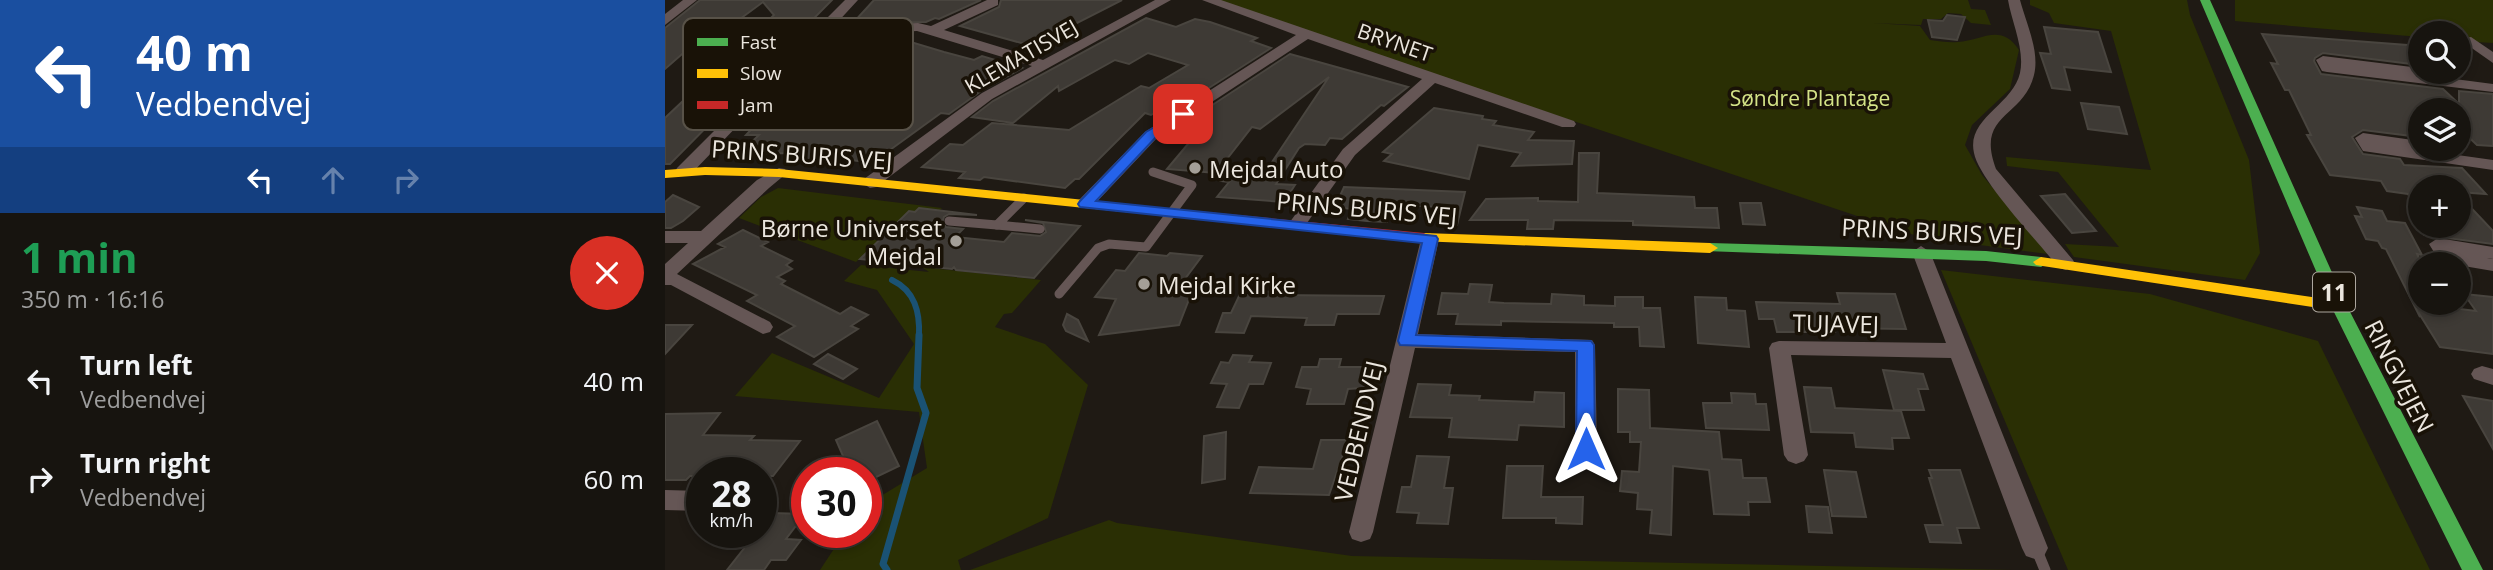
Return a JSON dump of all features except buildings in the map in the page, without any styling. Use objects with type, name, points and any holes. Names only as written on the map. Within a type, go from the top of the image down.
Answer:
[{"type":"street","points":[[665,21],[691,0]]},
{"type":"street","points":[[835,18],[852,0]]},
{"type":"street","name":"KLEMATISVEJ","points":[[870,183],[987,96],[1165,0]]},
{"type":"street","name":"BRYNET","points":[[1209,0],[1567,124]]},
{"type":"street","name":"PRINS BURIS VEJ","points":[[2014,0],[2028,64],[2026,78],[2021,90],[1986,126],[1980,138],[1981,156],[1988,170],[2066,264]]},
{"type":"street","points":[[932,32],[993,2]]},
{"type":"street","name":"RINGVEJEN","points":[[2208,3],[2339,306],[2473,570]]},
{"type":"street","points":[[913,27],[1044,65]]},
{"type":"street","points":[[1085,204],[1151,135],[1306,34]]},
{"type":"street","points":[[2471,41],[2493,59]]},
{"type":"street","points":[[2408,70],[2323,60],[2327,68],[2408,78]]},
{"type":"street","points":[[1296,226],[1349,152],[1432,78]]},
{"type":"street","points":[[2471,79],[2493,82]]},
{"type":"street","points":[[2460,84],[2493,88]]},
{"type":"street","points":[[683,172],[724,130]]},
{"type":"street","points":[[2408,144],[2363,138],[2369,148],[2408,153]]},
{"type":"street","points":[[2471,153],[2493,156]]},
{"type":"street","points":[[2464,161],[2493,165]]},
{"type":"street","points":[[763,327],[665,276],[763,184],[779,173]]},
{"type":"street","name":"PRINS BURIS VEJ","points":[[665,174],[779,173],[1296,226],[1493,243],[1921,252],[2066,264],[2339,306]]},
{"type":"street","points":[[665,237],[705,237]]},
{"type":"street","name":"VEDBENDVEJ","points":[[1361,532],[1430,239]]},
{"type":"street","points":[[2493,253],[2438,244],[2447,258],[2493,265]]},
{"type":"street","points":[[1921,252],[2035,548]]},
{"type":"street","name":"VEDBENDVEJ","points":[[1406,341],[1585,345],[1586,449]]},
{"type":"street","name":"TUJAVEJ","points":[[1796,456],[1779,348],[1959,351]]},
{"type":"street","points":[[665,500],[686,501]]},
{"type":"lane","points":[[1059,294],[1097,248],[1109,244],[1146,247],[1192,185],[1153,172]]},
{"type":"lane","points":[[997,225],[1024,198]]},
{"type":"lane","points":[[949,220],[1040,229]]},
{"type":"lane","points":[[2035,548],[2045,570]]},
{"type":"green space","name":"Søndre Plantage","points":[[1212,0],[1968,0],[1971,9],[1985,10],[1991,25],[1971,23],[1961,14],[1948,13],[1941,19],[1923,19],[1921,25],[1873,23],[1920,26],[1930,40],[1944,42],[1998,35],[2012,42],[2019,50],[2010,89],[1972,125],[1965,145],[1982,175],[2048,254],[1920,237]]},
{"type":"green space","points":[[2030,0],[2187,0],[2190,15],[2249,160],[2260,253],[2245,280],[2074,257],[2065,244],[2119,247],[2058,172],[2007,166],[2006,157],[2151,170],[2111,31],[2054,23],[2049,13],[2030,5]]},
{"type":"green space","points":[[2235,0],[2493,0],[2493,43],[2471,42],[2471,21],[2408,21],[2408,36],[2235,21]]},
{"type":"green space","points":[[778,188],[942,208],[927,221],[921,231],[883,228],[870,238],[878,241],[856,262],[739,218],[761,197]]},
{"type":"green space","points":[[861,265],[929,272],[922,267],[1041,280],[1012,313],[1004,314],[995,327],[1045,344],[1088,385],[1048,518],[958,560],[961,570],[820,570],[834,548],[882,548],[882,495],[927,468],[919,412],[735,396],[772,353],[879,398],[914,344],[877,290],[844,281]]},
{"type":"green space","points":[[1941,270],[2150,294],[2318,341],[2430,570],[2068,570]]},
{"type":"green space","points":[[1109,520],[1352,556],[2013,570],[970,570]]},
{"type":"waterway","points":[[892,280],[911,296],[917,311],[919,336]]},
{"type":"waterway","points":[[887,570],[883,564],[926,413],[917,388],[919,336]]},
{"type":"traffic: fast","points":[[2205,0],[2339,306],[2473,570]]},
{"type":"traffic: fast","points":[[1710,248],[1986,256],[2041,262]]},
{"type":"traffic: slow","points":[[665,174],[705,171],[779,173],[1134,209]]},
{"type":"traffic: slow","points":[[1424,238],[1710,248]]},
{"type":"traffic: slow","points":[[2041,262],[2339,306]]},
{"type":"traffic: jam","points":[[1134,209],[1424,238]]},
{"type":"place","name":"Mejdal Auto","points":[[1195,168]]},
{"type":"place","name":"Børne Universet Mejdal","points":[[956,241]]},
{"type":"place","name":"Mejdal Kirke","points":[[1144,284]]},
{"type":"route","points":[[1183,114],[1151,135],[1085,204],[1430,239],[1406,341],[1585,345],[1586,449]]}]
